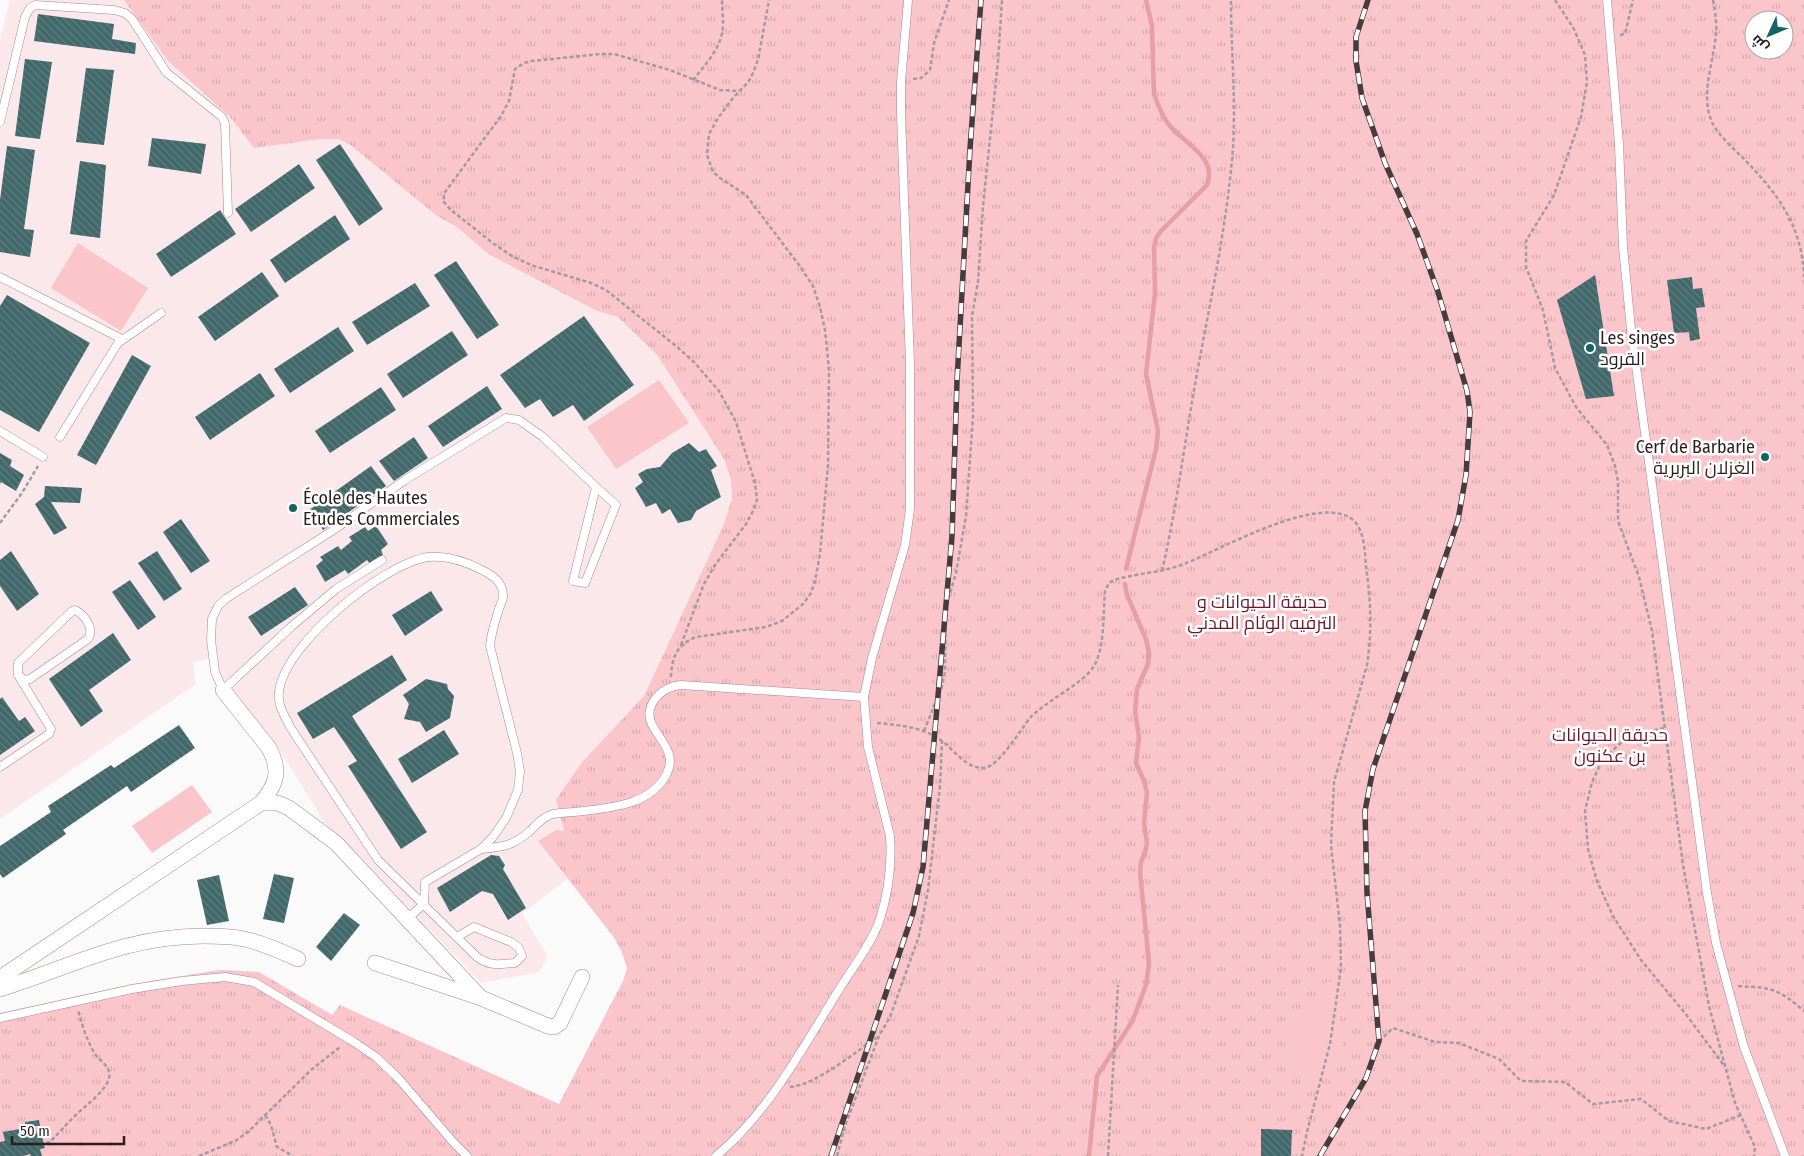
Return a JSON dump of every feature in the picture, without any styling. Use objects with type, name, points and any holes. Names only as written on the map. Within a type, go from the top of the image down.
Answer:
[{"type":"street","points":[[0,978],[261,803],[271,791],[276,781],[275,758],[223,690]]},
{"type":"street","points":[[261,803],[278,803],[289,808],[336,843],[482,998]]},
{"type":"street","points":[[0,989],[117,947],[181,936],[222,936],[244,939],[298,959]]},
{"type":"street","points":[[374,963],[482,998],[554,1027],[560,1023],[582,977]]},
{"type":"lane","points":[[716,1156],[748,1124],[788,1073],[878,925],[889,879],[890,836],[875,778],[865,722],[864,697],[872,658],[905,545],[910,509],[910,363],[901,82],[908,0]]},
{"type":"lane","points":[[1608,0],[1623,247],[1631,329],[1707,893],[1716,943],[1744,1047],[1785,1156]]},
{"type":"lane","points":[[0,122],[25,17],[30,8],[35,5],[114,10],[125,13],[132,19],[166,72],[222,117],[225,124],[228,213]]},
{"type":"lane","points":[[0,276],[122,339]]},
{"type":"lane","points":[[60,437],[118,343],[162,313]]},
{"type":"lane","points":[[382,560],[336,589],[292,626],[223,690],[215,672],[211,640],[212,619],[218,606],[227,598],[332,531],[405,480],[506,418],[518,420],[543,437],[616,504],[585,583],[573,581],[596,487]]},
{"type":"lane","points":[[0,431],[43,457]]},
{"type":"lane","points":[[408,918],[424,904],[425,882],[481,848],[493,837],[506,818],[518,790],[520,771],[517,752],[490,646],[491,634],[504,596],[500,585],[492,576],[466,561],[446,557],[428,557],[408,562],[387,573],[324,620],[304,643],[291,662],[279,691],[280,706],[290,727],[378,860],[424,904],[457,937],[477,957],[491,964],[515,963],[522,956],[519,948],[512,942],[474,927],[457,937]]},
{"type":"lane","points":[[0,767],[49,734],[51,729],[18,675],[18,663],[72,612],[75,610],[79,612],[91,628],[88,639],[30,680],[25,680],[18,675]]},
{"type":"lane","points":[[481,848],[502,848],[517,842],[548,816],[627,803],[642,798],[653,791],[667,774],[670,756],[668,748],[652,726],[649,719],[649,711],[660,693],[671,686],[681,685],[864,697]]},
{"type":"lane","points":[[0,1018],[132,989],[182,981],[225,977],[254,982],[376,1057],[399,1079],[467,1156]]},
{"type":"path","points":[[693,80],[716,50],[722,36],[724,24],[722,0]]},
{"type":"path","points":[[681,645],[696,637],[766,627],[782,621],[803,604],[811,593],[820,554],[828,465],[829,370],[825,330],[813,286],[800,265],[746,196],[713,172],[709,164],[707,150],[709,134],[718,118],[749,80],[758,60],[769,0]]},
{"type":"path","points":[[901,82],[921,78],[930,70],[934,43],[949,0]]},
{"type":"path","points":[[924,731],[942,686],[945,672],[946,607],[956,573],[966,516],[973,418],[972,316],[978,282],[1002,0]]},
{"type":"path","points":[[1162,571],[1220,253],[1233,148],[1234,82],[1231,0]]},
{"type":"path","points":[[1554,0],[1574,29],[1585,55],[1587,82],[1581,117],[1554,195],[1526,242],[1526,267],[1544,310],[1555,368],[1576,407],[1608,445],[1615,466],[1618,482],[1618,521],[1639,577],[1652,631],[1683,865],[1709,1006],[1735,1103],[1754,1147],[1754,1156]]},
{"type":"path","points":[[1610,37],[1625,34],[1633,0]]},
{"type":"path","points":[[1713,0],[1716,15],[1716,35],[1708,84],[1708,107],[1713,124],[1768,185],[1783,205],[1800,244],[1804,277]]},
{"type":"path","points":[[671,686],[674,658],[681,645],[704,584],[714,565],[746,524],[756,500],[755,483],[736,422],[719,392],[694,362],[606,290],[591,283],[531,265],[512,256],[451,210],[443,201],[443,197],[501,116],[509,101],[515,69],[524,63],[614,54],[670,70],[720,90],[739,91]]},
{"type":"path","points":[[0,523],[22,493],[43,457]]},
{"type":"path","points":[[865,722],[896,724],[924,731],[942,741],[973,767],[984,769],[990,767],[997,762],[1038,709],[1094,667],[1101,648],[1105,591],[1109,583],[1121,578],[1162,571],[1185,564],[1282,521],[1312,514],[1331,513],[1342,514],[1350,518],[1360,530],[1370,592],[1370,649],[1365,675],[1334,782],[1332,846],[1340,925],[1341,968],[1330,1044],[1302,1156]]},
{"type":"path","points":[[1664,728],[1631,736],[1618,745],[1601,763],[1592,782],[1585,811],[1588,849],[1597,881],[1614,916],[1636,952],[1726,1069]]},
{"type":"path","points":[[837,1156],[845,1126],[879,1036],[890,1017],[919,936],[928,890],[940,786],[942,741]]},
{"type":"path","points":[[1108,1156],[1118,985]]},
{"type":"path","points":[[1727,986],[1772,989],[1784,994],[1804,1011]]},
{"type":"path","points":[[46,1144],[93,1100],[109,1079],[110,1073],[106,1065],[100,1060],[88,1042],[76,1002]]},
{"type":"path","points":[[1378,1040],[1393,1028],[1435,1042],[1459,1043],[1498,1060],[1521,1081],[1565,1082],[1593,1104],[1641,1099],[1669,1121],[1706,1129],[1741,1115]]},
{"type":"path","points":[[777,1087],[796,1087],[807,1083],[879,1036]]},
{"type":"path","points":[[199,1156],[235,1141],[248,1132],[315,1066],[350,1040]]},
{"type":"path","points":[[265,1115],[271,1123],[276,1147],[292,1156]]},
{"type":"shaded area","points":[[10,0],[124,0],[168,61],[230,117],[254,148],[321,139],[338,139],[349,144],[437,216],[457,227],[488,254],[597,311],[618,317],[657,355],[724,459],[731,480],[732,499],[728,516],[644,696],[582,762],[556,800],[564,830],[538,841],[567,879],[522,914],[548,957],[539,972],[481,983],[360,856],[326,825],[278,747],[229,693],[212,658],[193,662],[196,684],[0,819],[0,40]]},
{"type":"green space","name":"حديقة الحيوانات و الترفيه الوئام المدني","points":[[124,0],[1804,0],[1804,1156],[0,1156],[0,1013],[132,984],[219,970],[259,972],[332,1015],[340,1005],[559,1104],[623,981],[627,968],[621,950],[613,936],[538,841],[558,829],[559,831],[564,830],[556,800],[582,762],[644,696],[723,526],[732,499],[731,480],[724,459],[657,355],[618,317],[597,311],[488,254],[457,227],[437,216],[349,144],[338,139],[321,139],[254,148],[230,117],[168,61]]},
{"type":"green space","points":[[78,243],[148,288],[121,331],[51,288]]},
{"type":"green space","points":[[659,380],[689,423],[616,469],[587,427]]},
{"type":"green space","points":[[192,785],[212,812],[152,853],[132,826]]},
{"type":"green space","points":[[1343,979],[1340,1013],[1342,1052],[1327,1068],[1317,1072],[1296,1073],[1282,1062],[1297,1016],[1310,1004],[1324,983]]},
{"type":"building","points":[[38,14],[114,24],[112,39],[136,43],[135,54],[34,41]]},
{"type":"building","points":[[25,59],[52,62],[40,139],[15,136]]},
{"type":"building","points":[[86,68],[114,70],[104,145],[76,142]]},
{"type":"building","points":[[152,138],[206,144],[201,174],[148,166]]},
{"type":"building","points":[[340,144],[383,209],[359,226],[316,160]]},
{"type":"building","points":[[7,146],[35,150],[24,229],[34,230],[30,257],[0,252],[0,200]]},
{"type":"building","points":[[80,161],[106,165],[100,238],[70,234]]},
{"type":"building","points":[[299,164],[315,188],[251,232],[235,209]]},
{"type":"building","points":[[220,210],[236,234],[171,277],[156,254]]},
{"type":"building","points":[[335,215],[350,239],[285,283],[270,260]]},
{"type":"building","points":[[456,261],[499,325],[477,339],[434,275]]},
{"type":"building","points":[[262,272],[279,296],[215,341],[198,317]]},
{"type":"building","points":[[1595,275],[1614,396],[1586,399],[1557,300]]},
{"type":"building","points":[[1692,277],[1693,289],[1702,288],[1705,307],[1696,308],[1700,339],[1690,341],[1689,332],[1674,333],[1667,280]]},
{"type":"building","points":[[415,283],[430,306],[367,345],[352,322]]},
{"type":"building","points":[[7,295],[90,343],[39,432],[0,410],[0,306]]},
{"type":"building","points":[[584,316],[634,385],[584,421],[573,405],[553,417],[540,399],[525,408],[500,375]]},
{"type":"building","points":[[338,327],[354,351],[290,393],[274,369]]},
{"type":"building","points":[[452,331],[468,355],[403,398],[387,374]]},
{"type":"building","points":[[132,355],[151,366],[96,465],[77,455]]},
{"type":"building","points":[[260,373],[275,396],[210,440],[195,417]]},
{"type":"building","points":[[487,386],[502,409],[443,447],[428,426]]},
{"type":"building","points":[[381,387],[396,410],[330,453],[315,431]]},
{"type":"building","points":[[414,437],[428,458],[394,481],[379,461]]},
{"type":"building","points":[[689,443],[699,452],[706,449],[717,466],[711,470],[721,497],[696,511],[691,520],[678,523],[670,509],[662,514],[656,503],[646,507],[635,488],[643,482],[638,474],[647,469],[660,467],[672,453]]},
{"type":"building","points":[[0,453],[12,460],[10,466],[24,475],[16,491],[1,482],[0,484]]},
{"type":"building","points":[[371,466],[386,486],[323,530],[309,510]]},
{"type":"building","points":[[45,486],[82,488],[80,503],[51,502],[67,528],[54,535],[35,504],[44,497]]},
{"type":"building","points":[[181,519],[210,561],[191,573],[163,532]]},
{"type":"building","points":[[376,526],[388,544],[381,550],[383,555],[371,565],[367,560],[348,574],[345,570],[325,582],[316,566],[323,560],[320,557],[338,546],[341,550],[352,541],[349,537],[365,527],[368,531]]},
{"type":"building","points":[[11,551],[39,594],[17,611],[0,586],[0,560]]},
{"type":"building","points":[[157,551],[182,589],[164,601],[138,563]]},
{"type":"building","points":[[130,580],[156,617],[138,630],[112,592]]},
{"type":"building","points":[[295,587],[308,605],[261,636],[248,617]]},
{"type":"building","points":[[431,591],[443,610],[405,636],[392,615]]},
{"type":"building","points":[[113,633],[131,660],[89,690],[103,711],[81,727],[49,679]]},
{"type":"building","points":[[392,655],[407,680],[352,716],[427,832],[401,849],[348,766],[357,761],[334,727],[313,739],[297,713]]},
{"type":"building","points":[[426,679],[447,684],[448,689],[454,696],[450,718],[426,732],[420,722],[404,719],[409,704],[403,695]]},
{"type":"building","points":[[2,697],[19,721],[25,717],[35,731],[0,755],[0,699]]},
{"type":"building","points":[[179,725],[195,748],[131,792],[127,786],[63,830],[66,834],[3,878],[0,874],[0,846],[51,812],[48,806],[111,765],[114,768]]},
{"type":"building","points":[[444,730],[459,754],[412,783],[398,759]]},
{"type":"building","points":[[491,855],[499,856],[505,865],[503,869],[526,908],[508,920],[493,894],[482,891],[450,912],[437,888]]},
{"type":"building","points":[[274,874],[294,878],[284,923],[263,919]]},
{"type":"building","points":[[219,875],[229,921],[207,925],[197,880]]},
{"type":"building","points":[[344,913],[360,925],[331,961],[316,947]]},
{"type":"building","points":[[39,1120],[40,1126],[35,1126],[37,1134],[41,1133],[45,1148],[40,1149],[42,1156],[31,1156],[30,1154],[23,1156],[0,1156],[0,1142],[5,1141],[3,1132],[25,1128],[25,1122]]},
{"type":"building","points":[[1261,1129],[1292,1130],[1291,1156],[1261,1156]]},
{"type":"waterway","points":[[1126,569],[1156,449],[1158,431],[1146,374],[1155,293],[1154,247],[1156,238],[1161,231],[1207,185],[1209,175],[1204,159],[1176,133],[1160,111],[1154,94],[1152,26],[1146,0]]},
{"type":"waterway","points":[[1089,1156],[1097,1076],[1133,1020],[1146,985],[1149,963],[1140,872],[1147,843],[1144,823],[1147,792],[1136,763],[1139,737],[1135,712],[1137,689],[1148,664],[1149,653],[1146,639],[1127,595],[1125,584]]},
{"type":"railway","points":[[831,1156],[913,913],[923,867],[952,536],[957,381],[970,149],[981,0]]},
{"type":"railway","points":[[1320,1156],[1366,1078],[1379,1041],[1367,893],[1365,811],[1373,769],[1458,520],[1466,475],[1470,412],[1467,391],[1438,292],[1417,234],[1385,163],[1362,98],[1356,61],[1356,37],[1368,0]]},
{"type":"place","name":"Les singes القرود","points":[[1590,348]]},
{"type":"place","name":"Cerf de Barbarie الغزلان البربرية","points":[[1765,457]]},
{"type":"place","name":"École des Hautes Etudes Commerciales","points":[[293,508]]},
{"type":"park label","name":"حديقة الحيوانات بن عكنون","points":[[1610,745]]}]
